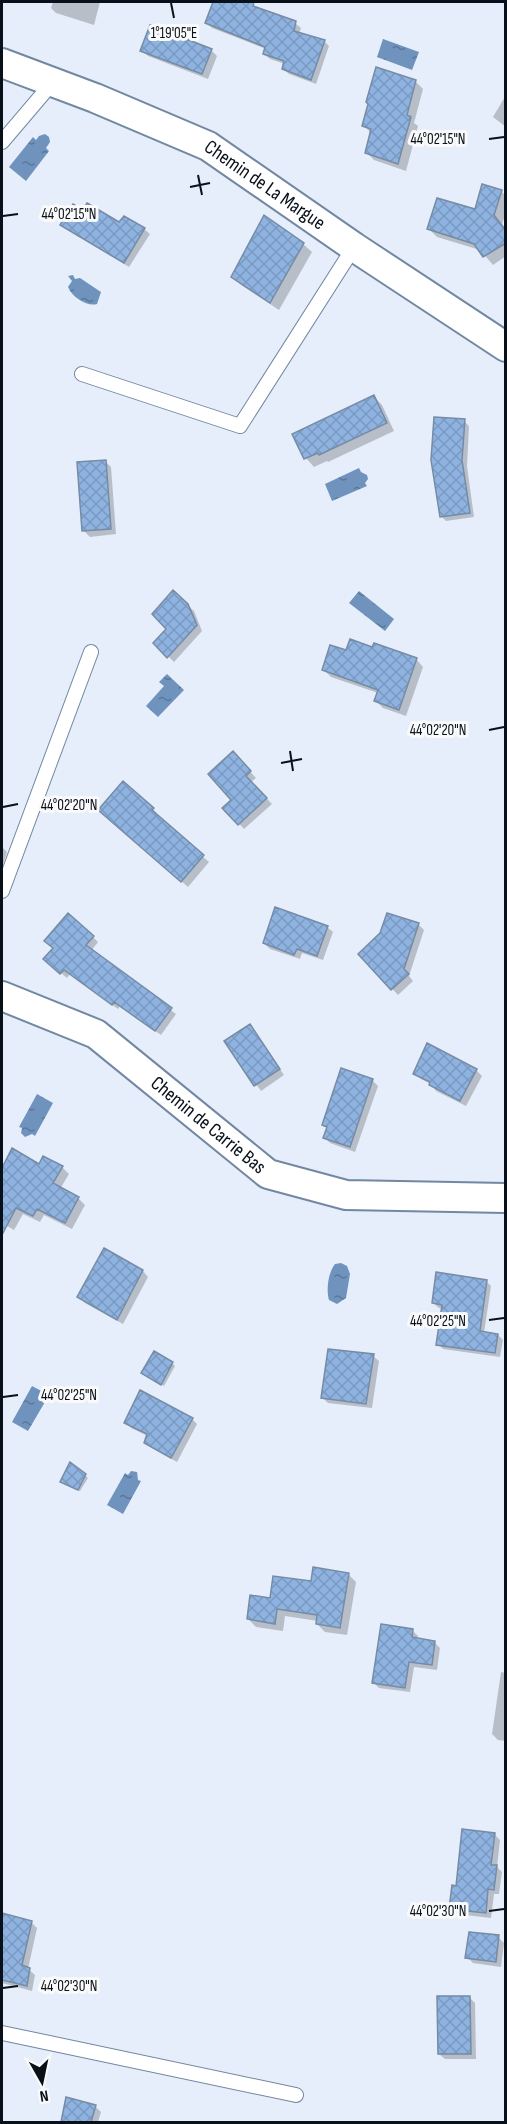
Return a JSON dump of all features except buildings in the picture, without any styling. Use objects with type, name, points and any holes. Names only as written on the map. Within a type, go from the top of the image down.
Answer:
[{"type":"street","name":"Chemin de La Margue","points":[[2,63],[208,146],[354,247],[506,347]]},
{"type":"street","name":"Chemin de Carrie Bas","points":[[2,996],[96,1034],[268,1174],[346,1195],[506,1198]]},
{"type":"lane","points":[[2,142],[53,82]]},
{"type":"lane","points":[[82,374],[240,426],[354,247]]},
{"type":"lane","points":[[2,891],[91,652]]},
{"type":"lane","points":[[2,2033],[296,2095]]},
{"type":"water","points":[[383,39],[419,52],[412,70],[377,57]]},
{"type":"water","points":[[45,134],[49,137],[50,142],[46,148],[49,151],[26,181],[9,167],[33,137],[36,140]]},
{"type":"water","points":[[73,275],[75,279],[80,278],[101,292],[97,304],[84,303],[73,294],[68,287],[72,281],[68,276]]},
{"type":"water","points":[[359,468],[367,475],[368,479],[365,483],[367,486],[332,501],[325,484]]},
{"type":"water","points":[[359,591],[394,619],[385,631],[349,603]]},
{"type":"water","points":[[167,674],[184,690],[158,717],[146,706],[164,686],[159,682]]},
{"type":"water","points":[[37,1094],[53,1103],[35,1136],[32,1134],[25,1137],[21,1133],[22,1128],[19,1127]]},
{"type":"water","points":[[341,1263],[347,1266],[350,1274],[346,1298],[337,1304],[329,1300],[328,1287],[329,1277],[335,1264]]},
{"type":"water","points":[[32,1386],[49,1395],[28,1431],[12,1422]]},
{"type":"water","points":[[131,1471],[137,1472],[138,1480],[141,1481],[123,1514],[107,1505],[125,1473],[128,1475]]}]
